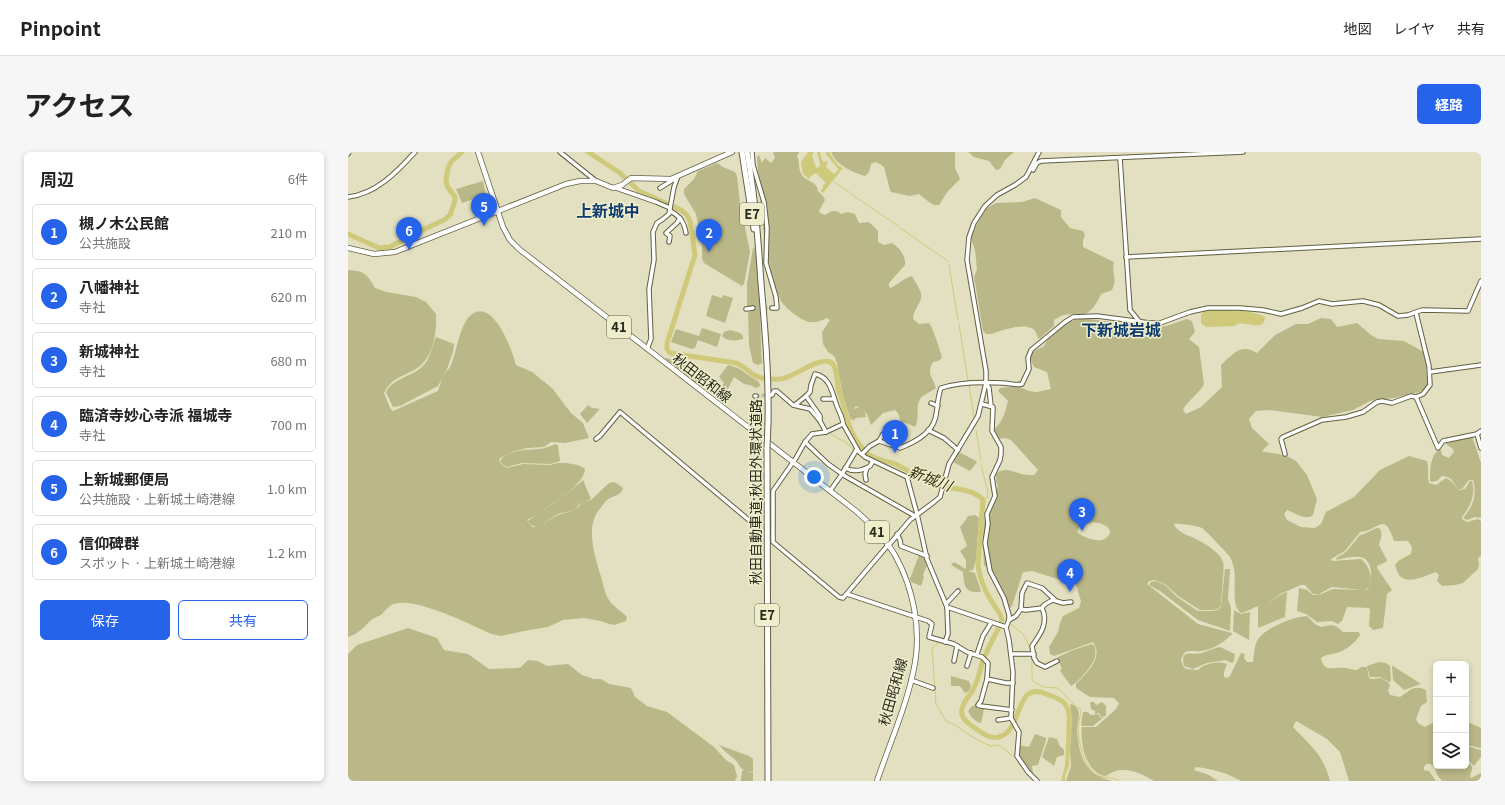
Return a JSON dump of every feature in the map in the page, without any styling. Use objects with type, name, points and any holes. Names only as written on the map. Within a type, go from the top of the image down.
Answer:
[{"type":"highway","name":"秋田自動車道;秋田外環状道路","points":[[742,152],[761,276]]},
{"type":"highway","name":"秋田自動車道;秋田外環状道路","points":[[747,152],[754,197],[769,388],[767,448],[768,781]]},
{"type":"main road","name":"秋田昭和線","points":[[478,152],[507,236],[518,249],[830,491],[872,526],[888,546],[901,568],[912,599],[916,634],[915,657],[911,680],[877,781]]},
{"type":"main road","points":[[348,248],[369,254],[390,253],[498,212],[566,184],[580,181],[596,181],[610,188],[616,188],[631,178],[671,179],[732,152]]},
{"type":"street","points":[[348,197],[363,194],[392,176],[415,152]]},
{"type":"street","points":[[560,152],[596,181]]},
{"type":"street","points":[[752,152],[753,166],[764,202],[767,228],[766,263],[776,297],[777,308],[772,308]]},
{"type":"street","points":[[1026,177],[1039,152]]},
{"type":"street","points":[[843,424],[826,432],[812,434],[805,442],[793,463],[773,492],[772,521],[773,542],[840,598],[843,598],[847,594],[897,534],[916,515],[937,500],[942,493],[949,464],[974,425],[982,404],[986,383],[967,260],[969,237],[974,223],[985,206],[997,195],[1028,177],[1037,163],[1041,162],[1243,152]]},
{"type":"street","points":[[1120,158],[1130,310],[1140,322]]},
{"type":"street","points":[[660,188],[678,176]]},
{"type":"street","points":[[647,349],[651,339],[649,288],[654,260],[653,232],[657,223],[667,216],[678,176]]},
{"type":"street","points":[[616,188],[670,208],[683,222],[686,233]]},
{"type":"street","points":[[669,242],[670,236],[666,233],[673,225],[677,223],[680,218]]},
{"type":"street","points":[[1126,257],[1481,239]]},
{"type":"street","points":[[879,441],[900,448],[917,440],[928,430],[935,420],[941,388],[972,383],[1022,384],[1029,369],[1028,358],[1031,350],[1073,317],[1097,316],[1150,323],[1166,322],[1182,315],[1208,308],[1240,308],[1263,310],[1281,314],[1302,308],[1319,300],[1332,304],[1367,301],[1379,305],[1398,316],[1408,316],[1422,310],[1468,311],[1481,281]]},
{"type":"street","points":[[746,309],[753,308]]},
{"type":"street","points":[[1285,454],[1282,439],[1283,437],[1322,420],[1346,417],[1363,412],[1377,402],[1382,401],[1392,403],[1411,396],[1417,396],[1427,389],[1430,385],[1430,372],[1416,313]]},
{"type":"street","points":[[1430,372],[1481,364]]},
{"type":"street","points":[[795,405],[810,392],[815,374],[821,376],[831,386],[834,399],[843,420],[843,424],[857,449],[873,461],[907,476],[929,566],[947,605],[948,634],[945,642]]},
{"type":"street","points":[[986,383],[989,388],[991,406],[993,407],[992,432],[1001,447],[1001,454],[1000,460],[992,476],[995,496],[987,514],[988,524],[985,543],[990,571],[1004,598],[1009,620]]},
{"type":"street","points":[[770,395],[772,395],[774,391],[777,391],[795,405],[810,409],[820,421],[826,432]]},
{"type":"street","points":[[806,396],[820,416],[820,421]]},
{"type":"street","points":[[1417,396],[1438,448],[1443,441],[1481,432]]},
{"type":"street","points":[[823,399],[834,399]]},
{"type":"street","points":[[931,403],[938,406]]},
{"type":"street","points":[[982,404],[991,406]]},
{"type":"street","points":[[596,439],[620,412],[750,521],[759,522]]},
{"type":"street","points":[[928,430],[944,438],[958,450]]},
{"type":"street","points":[[863,454],[868,448],[879,441],[883,434]]},
{"type":"street","points":[[1477,434],[1481,448]]},
{"type":"street","points":[[805,442],[828,464],[842,474],[871,492],[916,515]]},
{"type":"street","points":[[830,491],[857,449]]},
{"type":"street","points":[[866,480],[865,474],[867,468],[873,461]]},
{"type":"street","points":[[845,468],[851,471],[867,468]]},
{"type":"street","points":[[897,534],[900,540],[900,546],[927,556]]},
{"type":"street","points":[[1037,781],[1028,772],[1018,758],[1016,752],[1019,732],[1011,720],[1013,683],[1010,640],[1006,626],[1009,620],[1016,616],[1020,609],[1022,593],[1027,582],[1049,593],[1054,598],[1053,600]]},
{"type":"street","points":[[947,605],[958,591]]},
{"type":"street","points":[[847,594],[928,621],[932,624],[928,637],[957,646],[982,657],[988,666],[987,679],[978,705],[1012,710]]},
{"type":"street","points":[[1020,609],[1026,610],[1042,608],[1044,605],[1053,600],[1064,603],[1071,602]]},
{"type":"street","points":[[947,605],[991,623],[1006,626]]},
{"type":"street","points":[[1042,608],[1045,621],[1044,627],[1032,646],[1032,654],[1037,663],[1045,667],[1057,661]]},
{"type":"street","points":[[977,654],[983,636],[991,623]]},
{"type":"street","points":[[954,661],[957,646]]},
{"type":"street","points":[[967,666],[971,653]]},
{"type":"street","points":[[1011,654],[1032,654]]},
{"type":"street","points":[[987,679],[1013,683]]},
{"type":"street","points":[[911,680],[932,688]]},
{"type":"street","points":[[998,720],[1011,720]]},
{"type":"shaded area","points":[[773,152],[799,152],[797,156],[801,173],[804,177],[816,185],[818,191],[825,200],[819,211],[820,213],[825,215],[832,211],[837,211],[841,214],[848,212],[855,214],[859,223],[869,222],[878,231],[878,242],[884,245],[892,243],[898,247],[903,255],[905,265],[889,283],[889,286],[890,288],[912,276],[921,294],[913,319],[919,324],[929,323],[935,335],[942,358],[933,362],[931,366],[930,373],[936,388],[920,399],[915,427],[901,422],[898,413],[895,410],[883,413],[871,425],[867,414],[862,410],[866,417],[856,418],[853,421],[852,418],[851,421],[842,392],[837,363],[834,356],[828,352],[823,344],[822,332],[830,320],[827,318],[815,322],[805,321],[790,311],[781,301],[773,280],[767,252],[761,212],[757,157],[759,155],[762,163],[765,158],[771,163],[775,158]]},
{"type":"shaded area","points":[[808,152],[814,152],[812,155],[816,168],[819,167],[820,164],[817,152],[820,152],[822,160],[824,162],[828,162],[826,167],[834,174],[837,171],[838,169],[826,154],[826,152],[829,152],[838,165],[843,168],[823,193],[821,192],[821,189],[823,189],[823,185],[826,183],[816,173],[809,179],[803,174],[801,162]]},
{"type":"shaded area","points":[[831,152],[955,152],[955,168],[960,179],[948,191],[939,205],[934,205],[919,194],[910,196],[891,192],[884,167],[880,164],[875,162],[871,164],[869,172],[865,176],[850,170],[841,164],[833,157]]},
{"type":"shaded area","points":[[968,152],[1014,152],[1005,160],[1000,169],[996,170],[989,161],[974,157]]},
{"type":"shaded area","points":[[717,163],[735,172],[737,176],[740,203],[750,252],[744,284],[742,286],[704,263],[702,259],[702,245],[696,214],[684,194],[684,189],[694,179],[698,171]]},
{"type":"shaded area","points":[[483,181],[486,195],[462,203],[456,189]]},
{"type":"shaded area","points":[[1035,198],[1061,210],[1061,217],[1070,228],[1083,231],[1085,235],[1083,247],[1114,262],[1114,286],[1112,290],[1101,294],[1095,305],[1085,314],[1068,314],[1054,320],[1054,326],[1040,338],[1038,338],[1034,329],[1023,326],[986,334],[983,331],[974,277],[977,269],[975,250],[971,239],[979,220],[987,208],[996,203],[1022,202]]},
{"type":"shaded area","points":[[754,247],[757,256],[760,295],[762,363],[758,365],[753,363],[749,345],[748,313],[751,310],[751,307],[747,306],[747,283]]},
{"type":"shaded area","points":[[348,270],[358,271],[365,274],[375,288],[386,292],[416,297],[426,302],[436,314],[434,342],[429,355],[415,370],[391,383],[384,393],[390,408],[393,411],[438,391],[443,376],[450,368],[464,325],[471,315],[479,311],[487,313],[494,319],[506,338],[516,365],[532,372],[552,388],[571,413],[583,423],[589,438],[565,443],[551,442],[544,447],[527,448],[512,452],[500,458],[499,461],[507,468],[523,464],[550,465],[566,463],[578,465],[585,469],[578,483],[561,498],[583,480],[591,499],[584,502],[591,500],[609,483],[614,482],[622,487],[623,489],[621,492],[608,499],[598,511],[592,527],[592,536],[595,554],[606,595],[613,605],[627,617],[626,621],[614,625],[584,618],[563,620],[548,627],[501,636],[492,634],[441,612],[411,603],[399,603],[390,606],[381,615],[371,620],[358,632],[348,637]],"holes":[[[575,510],[558,515],[540,525],[558,514]],[[539,513],[528,521],[531,525],[536,527],[532,527],[527,520]]]},
{"type":"shaded area","points":[[712,295],[722,298],[723,295],[733,298],[725,323],[706,316]]},
{"type":"shaded area","points":[[1204,311],[1244,311],[1259,314],[1265,317],[1264,322],[1258,325],[1241,323],[1235,326],[1206,327],[1201,323],[1201,315]]},
{"type":"shaded area","points":[[1083,318],[1154,328],[1166,326],[1187,319],[1192,321],[1195,332],[1189,339],[1199,347],[1204,384],[1183,410],[1186,414],[1201,407],[1222,387],[1221,365],[1233,354],[1246,349],[1257,353],[1275,335],[1296,324],[1308,324],[1321,318],[1331,319],[1337,327],[1357,323],[1378,339],[1404,341],[1422,351],[1425,356],[1428,385],[1423,391],[1394,398],[1370,401],[1353,410],[1322,417],[1270,410],[1256,411],[1249,419],[1252,428],[1269,444],[1262,451],[1285,455],[1296,461],[1307,475],[1317,499],[1313,515],[1310,517],[1304,517],[1287,510],[1284,514],[1287,520],[1301,527],[1315,528],[1321,524],[1326,512],[1354,497],[1380,470],[1409,456],[1427,461],[1429,483],[1436,485],[1446,478],[1459,490],[1465,489],[1470,481],[1472,481],[1472,500],[1462,519],[1467,522],[1478,519],[1481,521],[1481,556],[1478,558],[1478,569],[1463,583],[1442,586],[1437,581],[1439,575],[1436,572],[1418,578],[1408,580],[1403,579],[1399,575],[1395,565],[1398,561],[1411,554],[1412,547],[1408,541],[1394,541],[1387,526],[1380,524],[1367,531],[1360,532],[1345,551],[1331,559],[1332,561],[1361,559],[1367,566],[1371,578],[1370,566],[1365,559],[1354,557],[1337,560],[1336,558],[1346,552],[1360,535],[1379,528],[1381,534],[1379,545],[1387,560],[1386,562],[1377,566],[1377,568],[1392,590],[1387,594],[1383,628],[1373,630],[1369,626],[1369,608],[1347,607],[1342,621],[1338,624],[1332,621],[1317,622],[1306,614],[1297,611],[1299,588],[1307,590],[1313,595],[1321,594],[1333,589],[1363,590],[1332,587],[1319,594],[1313,594],[1305,585],[1301,585],[1280,594],[1268,604],[1261,605],[1241,613],[1235,599],[1235,574],[1230,557],[1202,528],[1184,524],[1174,524],[1178,530],[1207,545],[1221,558],[1224,570],[1221,606],[1218,609],[1213,610],[1200,610],[1178,596],[1165,584],[1155,580],[1149,581],[1147,584],[1198,624],[1232,633],[1222,643],[1210,649],[1185,652],[1181,659],[1183,666],[1186,669],[1198,670],[1211,663],[1220,662],[1227,664],[1224,677],[1227,678],[1230,676],[1241,653],[1245,654],[1244,658],[1247,662],[1253,662],[1257,641],[1261,636],[1279,624],[1301,617],[1307,616],[1315,624],[1321,627],[1333,625],[1338,627],[1343,632],[1359,632],[1360,635],[1353,644],[1339,652],[1324,656],[1321,658],[1322,663],[1327,668],[1357,670],[1361,667],[1367,667],[1369,678],[1381,678],[1389,683],[1390,686],[1388,690],[1390,695],[1400,697],[1415,688],[1422,688],[1426,690],[1427,702],[1421,706],[1416,719],[1418,723],[1425,727],[1433,723],[1433,766],[1426,764],[1424,770],[1429,771],[1436,781],[1349,781],[1340,752],[1327,739],[1296,721],[1293,727],[1316,751],[1324,764],[1330,781],[1241,781],[1220,772],[1196,767],[1194,770],[1209,775],[1218,781],[1154,781],[1137,772],[1118,770],[1106,776],[1099,774],[1094,770],[1089,764],[1083,749],[1082,727],[1096,727],[1116,709],[1119,703],[1114,698],[1090,697],[1076,688],[1076,684],[1089,670],[1097,654],[1093,642],[1054,656],[1050,654],[1049,647],[1058,632],[1063,616],[1079,608],[1081,601],[1076,585],[1069,581],[1032,571],[1023,572],[1012,606],[1008,610],[995,574],[984,565],[984,524],[988,505],[998,486],[996,482],[996,474],[1005,470],[1034,475],[1038,470],[1011,440],[1005,438],[999,439],[994,432],[994,429],[1000,423],[1008,401],[998,391],[1000,388],[1017,386],[1029,391],[1037,392],[1051,389],[1047,372],[1034,367],[1030,358],[1031,353],[1044,346],[1048,339],[1068,322]],"holes":[[[1093,522],[1104,525],[1110,531],[1103,540],[1091,539],[1077,532],[1079,527]]]},
{"type":"shaded area","points":[[702,328],[721,334],[717,347],[698,340],[695,348],[692,349],[671,342],[676,329],[699,336]]},
{"type":"shaded area","points":[[730,330],[740,333],[743,336],[743,339],[732,340],[722,336],[724,332]]},
{"type":"shaded area","points":[[436,337],[454,344],[447,369],[438,386],[400,406],[393,407],[386,392],[389,387],[419,370],[423,366],[429,356]]},
{"type":"shaded area","points":[[666,358],[695,366],[690,372],[691,374],[698,374],[702,385],[700,387],[665,359]]},
{"type":"shaded area","points":[[728,365],[738,368],[759,382],[760,386],[756,388],[744,384],[734,377],[725,394],[718,392],[724,383],[719,377]]},
{"type":"shaded area","points":[[588,405],[592,408],[600,409],[587,423],[580,414]]},
{"type":"shaded area","points":[[1472,436],[1481,463],[1481,518],[1475,517],[1467,520],[1463,518],[1474,500],[1475,492],[1473,480],[1469,480],[1462,489],[1458,489],[1448,477],[1442,476],[1437,481],[1431,482],[1430,472],[1432,459],[1439,450],[1441,450],[1442,455],[1449,458],[1454,452],[1453,449],[1447,445],[1446,441]]},
{"type":"shaded area","points":[[556,444],[558,446],[560,461],[551,464],[522,463],[507,467],[500,461],[503,457],[512,453]]},
{"type":"shaded area","points":[[959,452],[977,462],[970,471],[953,462]]},
{"type":"shaded area","points":[[975,515],[979,518],[976,560],[973,570],[968,571],[975,573],[981,591],[980,592],[968,590],[964,581],[963,572],[951,565],[954,562],[966,569],[966,560],[960,551],[967,546],[960,527],[968,516]]},
{"type":"shaded area","points":[[919,555],[924,557],[927,565],[921,586],[911,582],[910,579]]},
{"type":"shaded area","points":[[1225,569],[1230,569],[1228,599],[1231,608],[1230,631],[1198,620],[1160,591],[1149,585],[1151,582],[1156,581],[1165,585],[1177,597],[1198,611],[1218,610],[1221,607]]},
{"type":"shaded area","points":[[1287,592],[1285,617],[1258,628],[1258,606],[1268,604],[1280,595]]},
{"type":"shaded area","points":[[1234,610],[1241,614],[1250,612],[1249,640],[1233,631]]},
{"type":"shaded area","points":[[408,628],[437,638],[444,650],[468,654],[489,669],[518,668],[528,660],[538,661],[547,666],[568,664],[582,675],[594,679],[601,679],[609,684],[631,688],[635,697],[647,706],[667,712],[714,747],[726,760],[734,765],[737,776],[735,781],[348,781],[348,654],[357,645]]},
{"type":"shaded area","points":[[1092,644],[1095,647],[1094,660],[1081,678],[1071,686],[1060,671],[1062,668],[1057,659],[1058,657]]},
{"type":"shaded area","points":[[1220,647],[1235,654],[1234,661],[1232,663],[1225,660],[1207,663],[1193,669],[1184,666],[1183,660],[1185,654],[1198,654]]},
{"type":"shaded area","points":[[1379,662],[1386,663],[1390,666],[1391,681],[1389,682],[1380,677],[1370,677],[1367,666]]},
{"type":"shaded area","points":[[1392,666],[1421,684],[1404,690],[1393,680]]},
{"type":"shaded area","points":[[951,676],[969,681],[971,686],[969,691],[965,693],[960,686],[951,686]]},
{"type":"shaded area","points":[[1090,702],[1094,702],[1096,705],[1102,702],[1106,706],[1106,716],[1101,717],[1099,713],[1095,714],[1095,711],[1091,709]]},
{"type":"shaded area","points":[[1070,704],[1076,707],[1079,712],[1077,730],[1079,748],[1085,763],[1095,774],[1112,781],[1066,781],[1071,766],[1070,751],[1072,719]]},
{"type":"shaded area","points":[[975,705],[984,709],[981,723],[973,718],[968,711]]},
{"type":"shaded area","points":[[1083,712],[1087,712],[1091,715],[1098,714],[1101,718],[1104,717],[1093,726],[1082,726]]},
{"type":"shaded area","points":[[1469,722],[1481,728],[1481,748],[1469,746]]},
{"type":"shaded area","points":[[1067,725],[1071,726],[1069,766],[1065,776],[1065,781],[1061,781],[1065,765]]},
{"type":"shaded area","points":[[1035,734],[1046,738],[1046,740],[1038,765],[1032,766],[1033,774],[1024,765],[1018,754],[1019,745],[1029,747]]},
{"type":"shaded area","points":[[1049,737],[1057,739],[1059,745],[1064,750],[1064,755],[1057,757],[1054,766],[1042,757]]},
{"type":"shaded area","points":[[719,745],[749,756],[753,759],[753,772],[746,771],[753,773],[753,781],[741,781],[742,771],[744,770],[735,759]]},
{"type":"shaded area","points":[[1469,747],[1481,750],[1481,757],[1474,766],[1469,761]]},
{"type":"shaded area","points":[[1469,763],[1472,767],[1471,778],[1481,773],[1481,781],[1442,781],[1437,775],[1436,769],[1469,769]]},
{"type":"waterway","name":"新城川","points":[[348,234],[379,248],[390,247],[444,220],[450,215],[455,201],[455,197],[447,186],[446,179],[448,168],[451,162],[462,152]]},
{"type":"waterway","name":"新城川","points":[[588,152],[620,173],[639,191],[681,210],[687,215],[690,221],[695,255],[667,343],[667,349],[670,353],[736,363],[753,374],[767,379],[783,379],[814,364],[826,361],[830,362],[835,369],[838,389],[851,430],[862,448],[867,453],[876,459],[895,464],[935,484],[969,491],[979,496],[983,500],[978,565],[979,573],[981,580],[1002,620],[984,658],[974,688],[963,706],[963,716],[970,724],[985,734],[996,738],[1007,733],[1024,700],[1029,694],[1036,692],[1054,697],[1065,704],[1069,714],[1069,731]]},
{"type":"waterway","points":[[833,181],[849,192]]},
{"type":"waterway","points":[[851,194],[898,226]]},
{"type":"waterway","points":[[900,228],[948,261]]},
{"type":"waterway","points":[[949,265],[958,320]]},
{"type":"waterway","points":[[959,324],[968,381]]},
{"type":"waterway","points":[[969,385],[974,417]]},
{"type":"waterway","points":[[976,430],[981,461]]},
{"type":"waterway","points":[[829,433],[848,444],[853,450]]},
{"type":"waterway","points":[[981,465],[988,492],[987,497],[983,500]]},
{"type":"waterway","name":"新城川","points":[[1002,619],[1007,621]]},
{"type":"waterway","points":[[1009,623],[1023,634],[1030,647]]},
{"type":"waterway","points":[[939,642],[932,648],[936,704],[946,721],[986,744],[991,746],[999,745],[1014,757]]},
{"type":"waterway","points":[[1032,656],[1032,678],[1034,682],[1044,687],[1058,688],[1080,709],[1081,714],[1078,728],[1079,740],[1082,753],[1091,770],[1098,776],[1113,778],[1119,781]]},
{"type":"tunnel","points":[[753,308],[772,308]]},
{"type":"tunnel","points":[[756,396],[769,395]]},
{"type":"tunnel","points":[[759,522],[771,521]]},
{"type":"place","name":"上新城郵便局","points":[[484,226]]},
{"type":"place","name":"信仰碑群","points":[[409,250]]},
{"type":"place","name":"八幡神社","points":[[709,252]]},
{"type":"place","name":"槻ノ木公民館","points":[[895,453]]},
{"type":"place","name":"新城神社","points":[[1082,531]]},
{"type":"place","name":"臨済寺妙心寺派 福城寺","points":[[1070,592]]},
{"type":"district","name":"上新城中","points":[[608,211]]},
{"type":"district","name":"下新城岩城","points":[[1121,330]]}]
